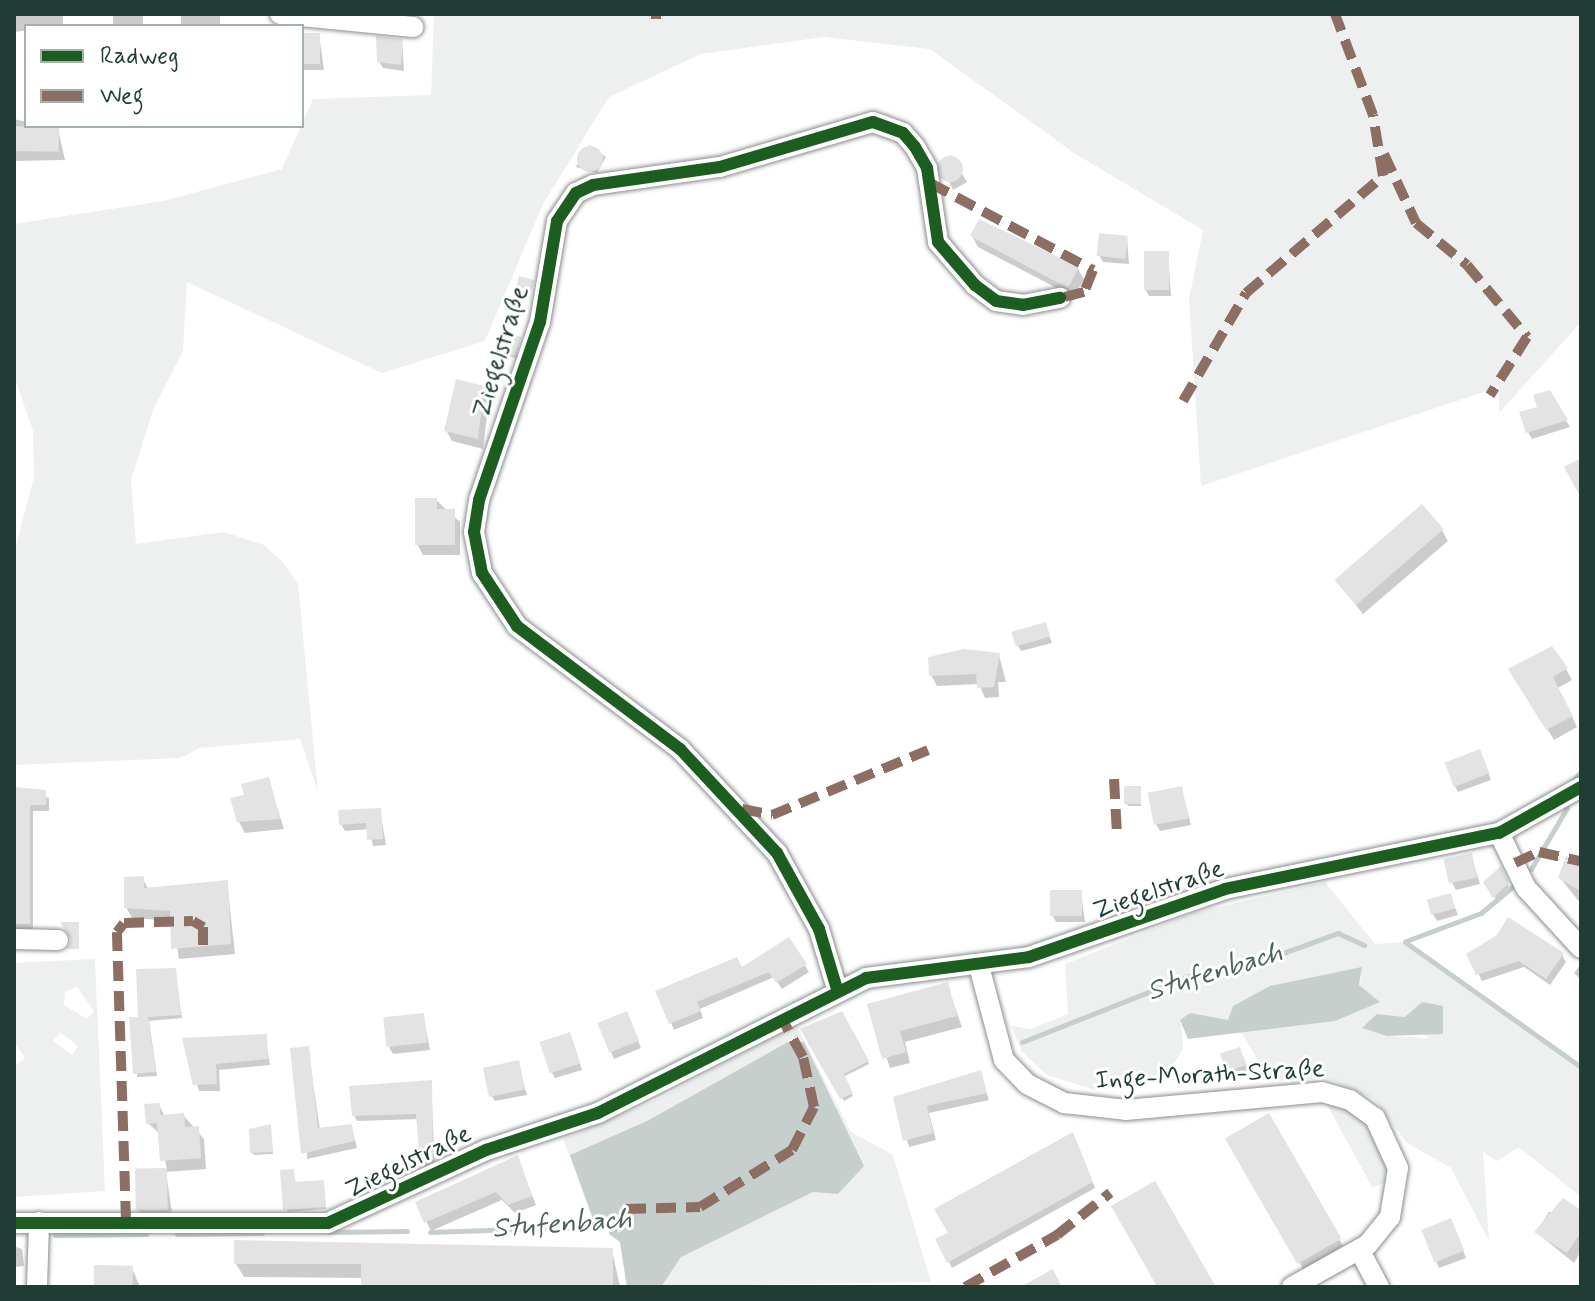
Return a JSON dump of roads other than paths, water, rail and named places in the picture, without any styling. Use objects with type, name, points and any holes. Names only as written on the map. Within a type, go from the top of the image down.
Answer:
[{"type":"street","points":[[280,14],[413,27]]},
{"type":"street","name":"Ziegelstraße","points":[[837,989],[819,929],[777,853],[680,749],[517,626],[482,573],[474,532],[479,500],[540,322],[557,221],[570,199],[593,185],[720,167],[873,122],[903,133],[915,147],[927,168],[938,242],[975,285],[996,301],[1023,305],[1060,298]]},
{"type":"street","name":"Ziegelstraße","points":[[14,1223],[328,1223],[486,1150],[598,1113],[837,989],[910,968],[979,966],[1062,948],[1225,889],[1499,833],[1581,787]]},
{"type":"street","points":[[1499,833],[1526,888],[1581,948]]},
{"type":"street","points":[[14,939],[58,940]]},
{"type":"street","name":"Inge-Morath-Straße","points":[[979,966],[1004,1060],[1027,1084],[1064,1103],[1137,1110],[1308,1092],[1363,1108],[1386,1132],[1399,1179],[1390,1217],[1360,1251],[1292,1287]]},
{"type":"street","points":[[37,1287],[39,1222]]},
{"type":"street","points":[[1360,1251],[1379,1287]]},
{"type":"waterway","name":"Stufenbach","points":[[1573,781],[1581,771]]},
{"type":"waterway","name":"Stufenbach","points":[[1531,869],[1567,808]]},
{"type":"waterway","name":"Stufenbach","points":[[1406,941],[1481,913],[1517,883]]},
{"type":"waterway","name":"Stufenbach","points":[[1022,1042],[1199,972],[1234,971],[1338,933],[1364,945]]},
{"type":"waterway","points":[[1405,942],[1581,1067]]},
{"type":"waterway","name":"Stufenbach","points":[[430,1232],[613,1226]]},
{"type":"waterway","name":"Stufenbach","points":[[328,1232],[407,1231]]},
{"type":"waterway","name":"Stufenbach","points":[[177,1234],[262,1233]]},
{"type":"waterway","name":"Stufenbach","points":[[55,1235],[146,1234]]}]
